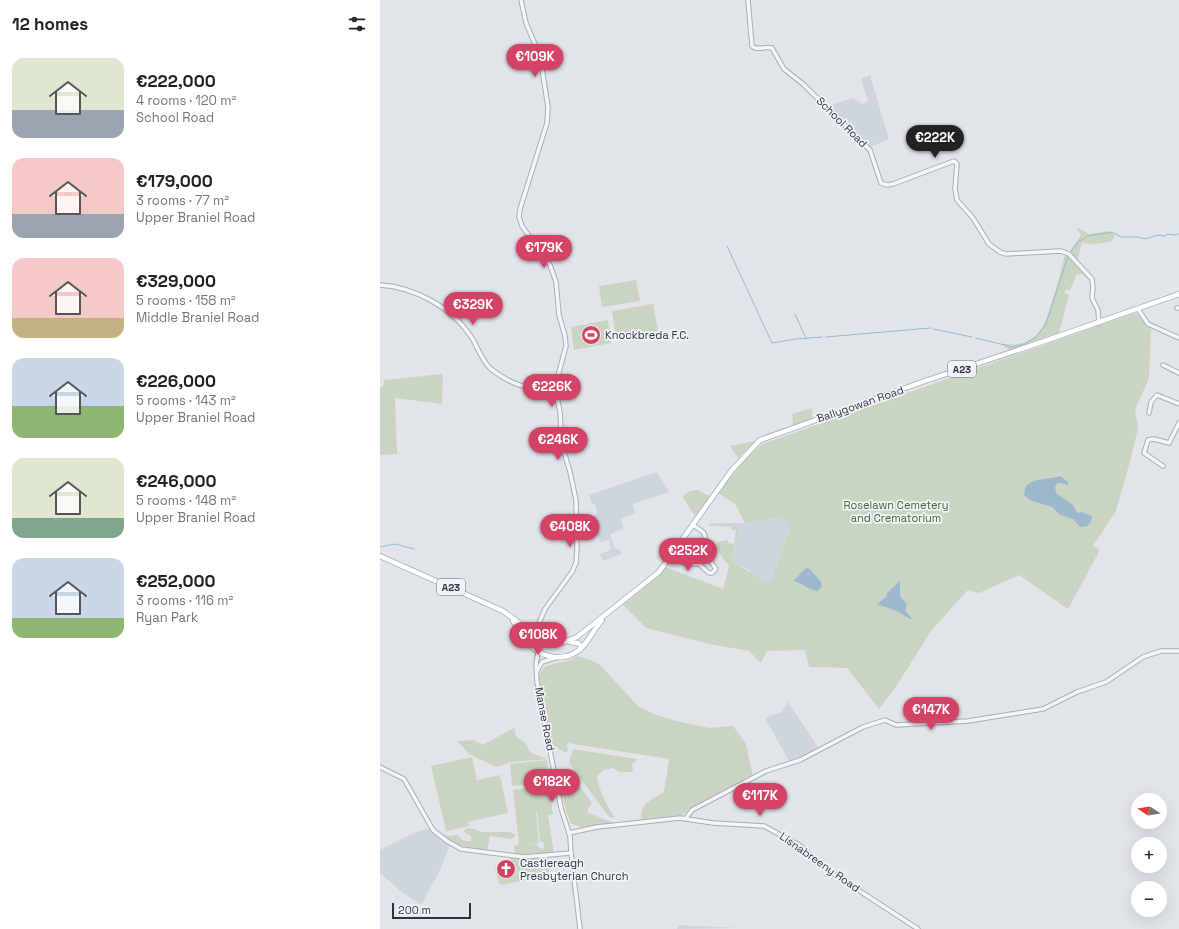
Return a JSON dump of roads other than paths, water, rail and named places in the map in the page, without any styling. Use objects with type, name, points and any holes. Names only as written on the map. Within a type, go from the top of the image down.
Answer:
[{"type":"main road","name":"Ballygowan Road","points":[[564,642],[577,637],[659,572],[732,470],[760,440],[925,381],[1179,294]]},
{"type":"main road","name":"A23","points":[[380,556],[496,608],[536,636],[553,643],[578,642],[581,646],[580,649]]},
{"type":"main road","name":"Ballygowan Road","points":[[558,658],[573,654],[580,649],[608,612]]},
{"type":"main road","name":"A23","points":[[509,616],[526,641],[534,649],[538,652],[558,658]]},
{"type":"main road","points":[[534,649],[532,643],[536,636]]},
{"type":"street","points":[[521,0],[526,24],[540,56],[548,107],[547,123],[520,209],[519,217],[524,230],[550,265],[556,282],[559,315],[565,336],[566,346],[556,383],[556,392],[560,412],[562,445],[576,500],[577,557],[575,567],[569,578],[550,602],[536,628],[536,636]]},
{"type":"street","name":"School Road","points":[[748,0],[752,46],[756,48],[772,48],[784,69],[803,84],[859,138],[870,150],[881,183],[887,185],[954,161],[957,164],[955,189],[957,200],[973,218],[989,244],[1000,252],[1006,254],[1061,251],[1069,254],[1092,279],[1094,287],[1092,298],[1098,310],[1098,323]]},
{"type":"street","points":[[380,285],[408,290],[424,296],[436,303],[464,328],[488,366],[510,381],[524,388],[556,392]]},
{"type":"street","points":[[1138,309],[1148,324],[1179,338]]},
{"type":"street","points":[[1163,365],[1179,373]]},
{"type":"street","points":[[1149,413],[1151,402],[1157,395],[1179,404]]},
{"type":"street","points":[[1163,466],[1144,453],[1148,440],[1154,439],[1169,443],[1179,424]]},
{"type":"street","points":[[693,525],[703,532],[705,536],[705,553],[700,564]]},
{"type":"street","points":[[676,560],[688,564],[700,564],[709,573],[712,573],[716,569],[705,553]]},
{"type":"street","points":[[686,818],[692,810],[766,771],[800,760],[855,731],[880,721],[885,720],[896,726],[962,722],[1043,709],[1077,692],[1106,682],[1143,657],[1161,651],[1179,651]]},
{"type":"street","name":"Manse Road","points":[[538,652],[536,675],[561,808],[569,833],[580,929]]},
{"type":"street","name":"Manse Road","points":[[536,675],[538,667],[542,662],[558,658]]},
{"type":"street","points":[[380,766],[404,779],[434,830],[447,841],[461,848],[490,854],[524,857],[541,857],[571,853]]},
{"type":"street","name":"Lisnabreeny Road","points":[[569,833],[602,827],[686,818],[717,824],[758,825],[771,828],[799,845],[829,871],[918,929]]},
{"type":"water","points":[[1060,476],[1069,484],[1066,486],[1066,484],[1058,483],[1055,487],[1056,493],[1073,505],[1077,513],[1082,512],[1092,516],[1091,522],[1087,526],[1080,527],[1073,519],[1060,515],[1052,507],[1030,500],[1024,495],[1025,488],[1028,484],[1036,480]]},
{"type":"water","points":[[806,568],[810,569],[821,582],[822,586],[818,591],[793,581]]},
{"type":"water","points":[[900,581],[900,596],[907,604],[905,611],[912,618],[910,619],[899,612],[877,604],[886,597],[888,592]]},
{"type":"waterway","points":[[1071,251],[1078,242],[1088,236],[1112,232],[1121,237],[1137,237],[1145,239],[1158,235],[1166,236],[1167,234],[1179,234]]},
{"type":"waterway","points":[[727,246],[772,343],[822,337]]},
{"type":"waterway","points":[[976,338],[1013,347],[1024,344],[1036,337],[1046,324],[1068,256]]},
{"type":"waterway","points":[[795,314],[806,338]]},
{"type":"waterway","points":[[826,337],[930,328]]},
{"type":"waterway","points":[[933,329],[972,337]]},
{"type":"waterway","points":[[380,547],[395,544],[414,549]]},
{"type":"place","name":"Knockbreda F.C.","points":[[591,335]]},
{"type":"place","name":"Castlereagh Presbyterian Church","points":[[506,869]]},
{"type":"park label","name":"Roselawn Cemetery and Crematorium","points":[[896,511]]}]
